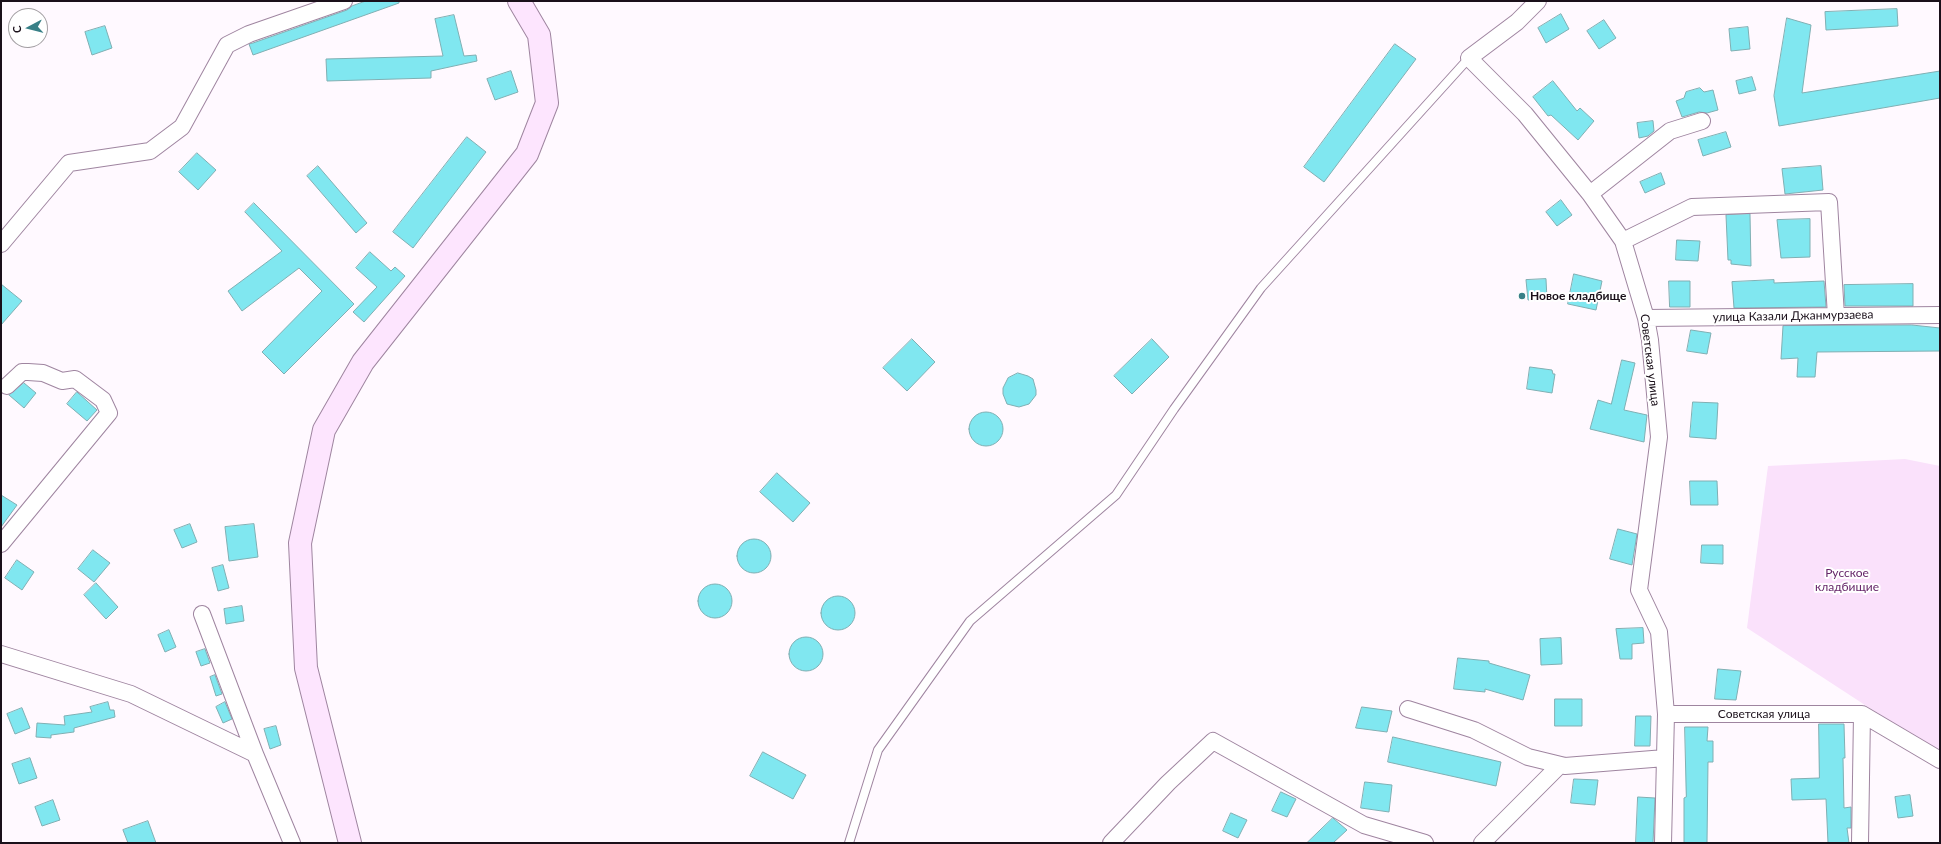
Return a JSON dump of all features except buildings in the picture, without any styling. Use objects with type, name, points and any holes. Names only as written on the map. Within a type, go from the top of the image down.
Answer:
[{"type":"main road","points":[[350,843],[306,668],[300,543],[324,430],[363,362],[527,154],[547,103],[539,35],[518,1]]},
{"type":"street","points":[[1,244],[70,163],[150,151],[182,127],[227,45],[249,34],[344,1]]},
{"type":"street","points":[[1469,58],[1517,22],[1538,1]]},
{"type":"street","name":"Советская улица","points":[[1469,58],[1526,114],[1590,194],[1622,241],[1646,318],[1659,437],[1639,590],[1659,632],[1666,714],[1663,843]]},
{"type":"street","points":[[1590,194],[1670,131],[1702,121]]},
{"type":"street","points":[[1622,241],[1692,207],[1829,202],[1836,316]]},
{"type":"street","name":"улица Казали Джанмурзаева","points":[[1646,318],[1940,315]]},
{"type":"street","points":[[1,544],[86,443],[109,413],[103,400],[75,379],[62,381],[43,373],[22,372],[7,386]]},
{"type":"street","points":[[202,614],[255,754],[292,843]]},
{"type":"street","points":[[1,654],[131,694],[255,754]]},
{"type":"street","points":[[1408,709],[1474,730],[1528,757],[1565,766],[1665,758]]},
{"type":"street","name":"Советская улица","points":[[1666,714],[1862,714]]},
{"type":"street","points":[[1860,843],[1862,714],[1940,760]]},
{"type":"street","points":[[1111,843],[1168,783],[1213,741],[1364,825],[1425,843]]},
{"type":"street","points":[[1482,843],[1560,765]]},
{"type":"lane","points":[[849,843],[878,750],[970,621],[1116,495],[1174,409],[1261,288],[1469,58]]},
{"type":"green space","name":"Русское кладбищие","points":[[1905,459],[1940,466],[1940,754],[1747,628],[1768,466]]},
{"type":"place","name":"Новое кладбище","points":[[1522,296]]}]
